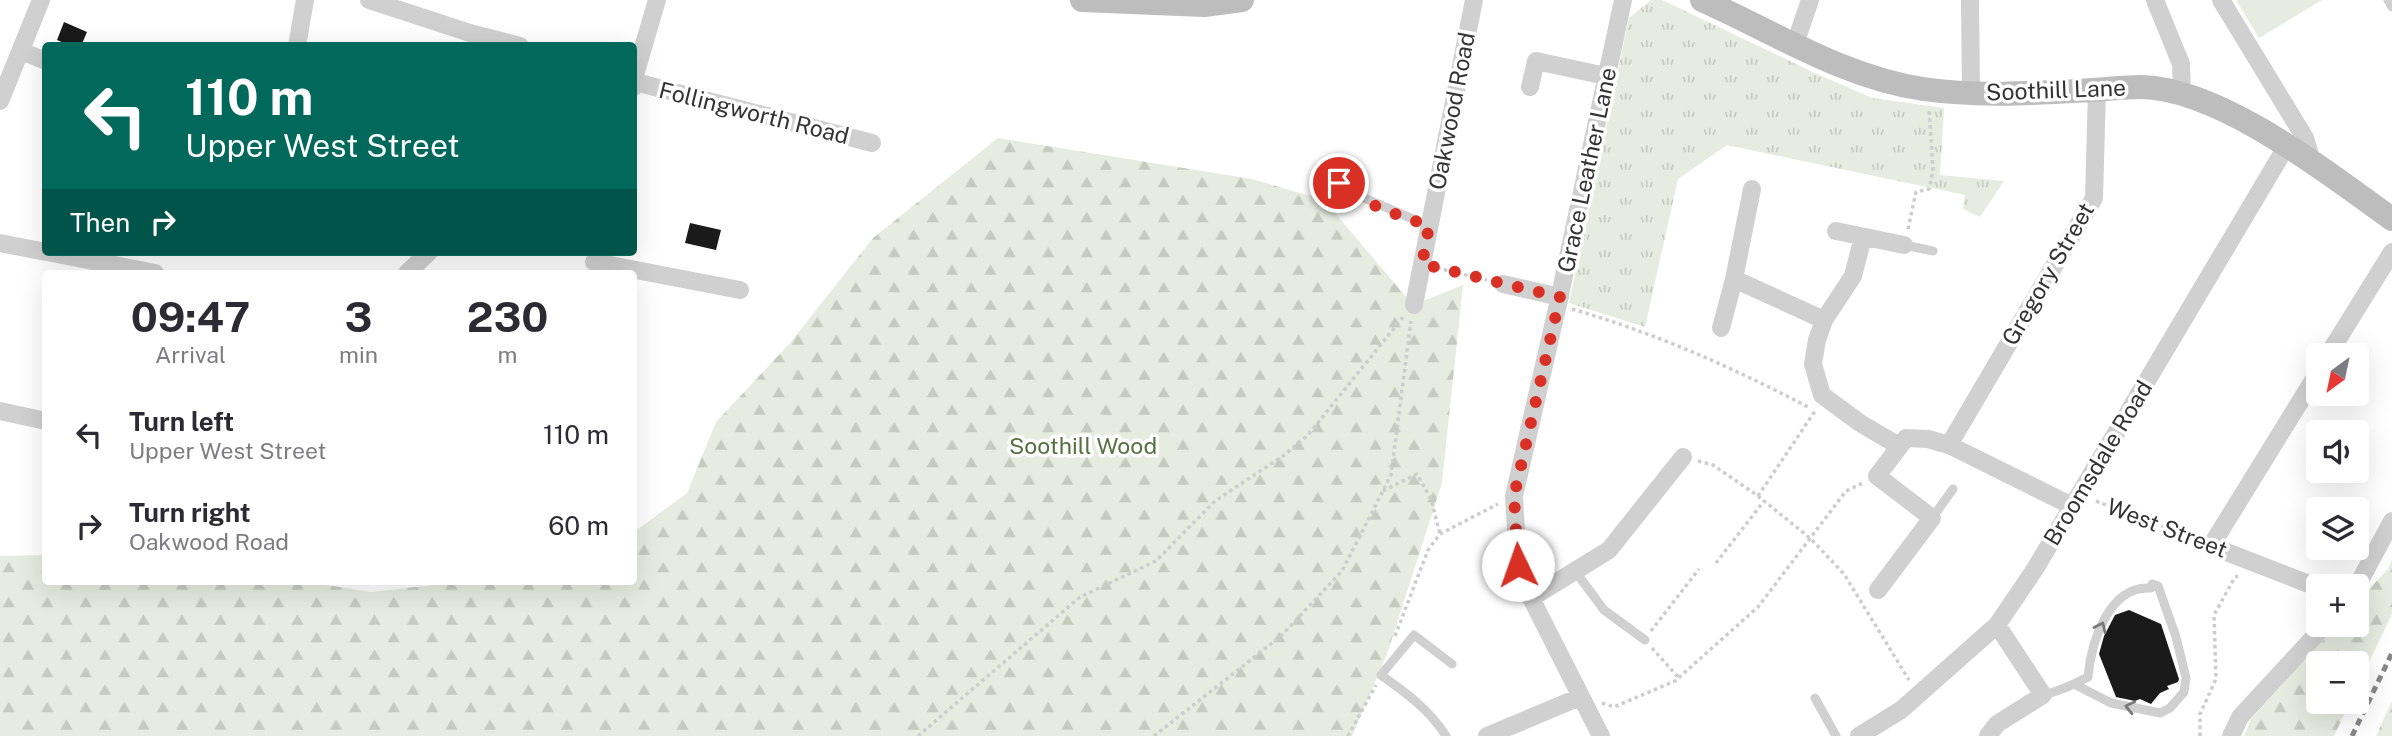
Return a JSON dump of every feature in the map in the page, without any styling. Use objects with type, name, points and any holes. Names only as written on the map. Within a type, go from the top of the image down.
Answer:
[{"type":"main road","points":[[1082,0],[1204,5],[1241,0]]},
{"type":"main road","name":"Soothill Lane","points":[[1702,0],[1877,79],[1928,89],[1971,93],[2141,87],[2182,94],[2226,112],[2312,161],[2392,219]]},
{"type":"street","points":[[0,101],[41,0]]},
{"type":"street","points":[[298,42],[304,0]]},
{"type":"street","points":[[369,0],[470,39],[491,42]]},
{"type":"street","points":[[637,70],[657,0]]},
{"type":"street","name":"Oakwood Road","points":[[1414,305],[1474,0]]},
{"type":"street","name":"Grace Leather Lane","points":[[1601,736],[1531,598],[1518,565],[1514,496],[1623,0]]},
{"type":"street","points":[[1795,44],[1810,0]]},
{"type":"street","points":[[1970,0],[1971,93]]},
{"type":"street","points":[[2155,0],[2181,64],[2182,94]]},
{"type":"street","points":[[2221,0],[2305,138],[2312,161]]},
{"type":"street","points":[[21,51],[42,59]]},
{"type":"street","points":[[1530,87],[1536,61],[1606,76]]},
{"type":"street","name":"Follingworth Road","points":[[637,81],[872,143]]},
{"type":"street","name":"Gregory Street","points":[[1949,444],[2094,198],[2097,90]]},
{"type":"street","name":"Broomsdale Road","points":[[1860,736],[1902,710],[1997,625],[2035,569],[2286,146]]},
{"type":"street","points":[[1721,328],[1752,189]]},
{"type":"street","points":[[1836,231],[1904,245]]},
{"type":"street","points":[[1863,237],[1853,276],[1824,320],[1817,340],[1813,364],[1822,395],[1820,404],[1899,446],[1877,476],[1932,517],[1878,590]]},
{"type":"street","points":[[0,243],[42,251]]},
{"type":"street","points":[[2335,343],[2392,252]]},
{"type":"street","points":[[67,256],[139,270]]},
{"type":"street","points":[[410,270],[425,256]]},
{"type":"street","points":[[594,262],[636,270]]},
{"type":"street","points":[[637,270],[740,290]]},
{"type":"street","points":[[1734,279],[1824,320]]},
{"type":"street","points":[[1503,284],[1559,301]]},
{"type":"street","points":[[2211,545],[2306,392]]},
{"type":"street","points":[[0,411],[42,420]]},
{"type":"street","name":"West Street","points":[[1899,446],[1906,438],[1949,444],[2072,506]]},
{"type":"street","points":[[1531,598],[1609,551],[1683,457]]},
{"type":"street","points":[[2363,574],[2392,521]]},
{"type":"street","name":"West Street","points":[[2211,545],[2306,583]]},
{"type":"street","points":[[1988,736],[1997,724],[2043,695],[1997,625]]},
{"type":"street","points":[[2231,736],[2240,717],[2314,637]]},
{"type":"street","points":[[1487,736],[1580,697]]},
{"type":"lane","points":[[2388,0],[2392,7]]},
{"type":"lane","points":[[1341,158],[1339,183],[1348,191],[1429,226]]},
{"type":"lane","points":[[1904,245],[1933,251]]},
{"type":"lane","points":[[1932,517],[1953,489]]},
{"type":"lane","points":[[1575,571],[1604,610],[1645,640]]},
{"type":"lane","points":[[2043,695],[2065,690],[2074,684],[2088,677],[2092,646],[2107,614],[2118,601],[2135,592],[2151,589],[2152,584],[2158,586],[2176,637],[2186,678],[2184,692],[2170,708],[2160,713],[2111,703],[2074,684]]},
{"type":"lane","points":[[1446,736],[1436,720],[1408,694],[1381,675],[1414,635],[1452,664]]},
{"type":"lane","points":[[1815,698],[1836,736]]},
{"type":"path","points":[[1904,245],[1916,192],[1929,190],[1933,171],[1928,89]]},
{"type":"path","points":[[1422,264],[1503,284]]},
{"type":"path","points":[[1559,301],[1820,404],[1758,496]]},
{"type":"path","points":[[1154,736],[1281,636],[1342,571],[1391,475],[1414,305]]},
{"type":"path","points":[[918,736],[1080,597],[1156,561],[1215,501],[1283,456],[1308,435],[1414,305]]},
{"type":"path","points":[[1683,457],[1713,465],[1812,537],[1844,574],[1889,651],[1919,695]]},
{"type":"path","points":[[1383,491],[1417,474],[1431,499],[1440,534]]},
{"type":"path","points":[[1580,697],[1614,707],[1679,678],[1758,607],[1846,491],[1877,476]]},
{"type":"path","points":[[1395,637],[1428,550],[1440,534],[1514,496]]},
{"type":"path","name":"West Street","points":[[2072,506],[2094,500],[2211,545]]},
{"type":"path","points":[[1716,563],[1763,501]]},
{"type":"path","points":[[2200,736],[2200,714],[2216,679],[2214,615],[2235,577],[2263,566]]},
{"type":"path","points":[[1679,678],[1645,640],[1699,569]]},
{"type":"path","points":[[1348,736],[1381,675]]},
{"type":"green space","points":[[1651,0],[1662,0],[1872,98],[1944,108],[1940,175],[2004,181],[1980,217],[1963,209],[1965,195],[1727,145],[1678,179],[1645,327],[1569,303],[1629,18]]},
{"type":"green space","points":[[2236,0],[2322,0],[2259,38]]},
{"type":"green space","name":"Soothill Wood","points":[[998,138],[1252,179],[1324,200],[1413,305],[1463,285],[1442,483],[1387,654],[1352,736],[0,736],[0,556],[42,555],[42,585],[326,585],[371,592],[434,585],[637,585],[637,530],[687,493],[716,422],[790,343],[873,238]]},
{"type":"green space","points":[[2392,560],[2392,614],[2369,662],[2369,651],[2313,651],[2326,637],[2369,637],[2369,589],[2388,569]]},
{"type":"green space","points":[[2306,659],[2306,714],[2344,714],[2334,736],[2244,736],[2251,719]]},
{"type":"green space","points":[[2392,701],[2392,736],[2376,736]]},
{"type":"building","points":[[64,22],[87,32],[83,42],[57,40]]},
{"type":"building","points":[[690,223],[721,230],[716,250],[685,243]]},
{"type":"building","points":[[2129,610],[2161,624],[2179,679],[2167,686],[2169,689],[2160,693],[2151,704],[2140,699],[2135,701],[2116,697],[2099,654],[2104,636],[2115,615]]},
{"type":"railway","points":[[2352,736],[2392,653]]},
{"type":"route","points":[[1339,183],[1371,203],[1429,226],[1422,264],[1560,297],[1514,496],[1518,565]]}]
